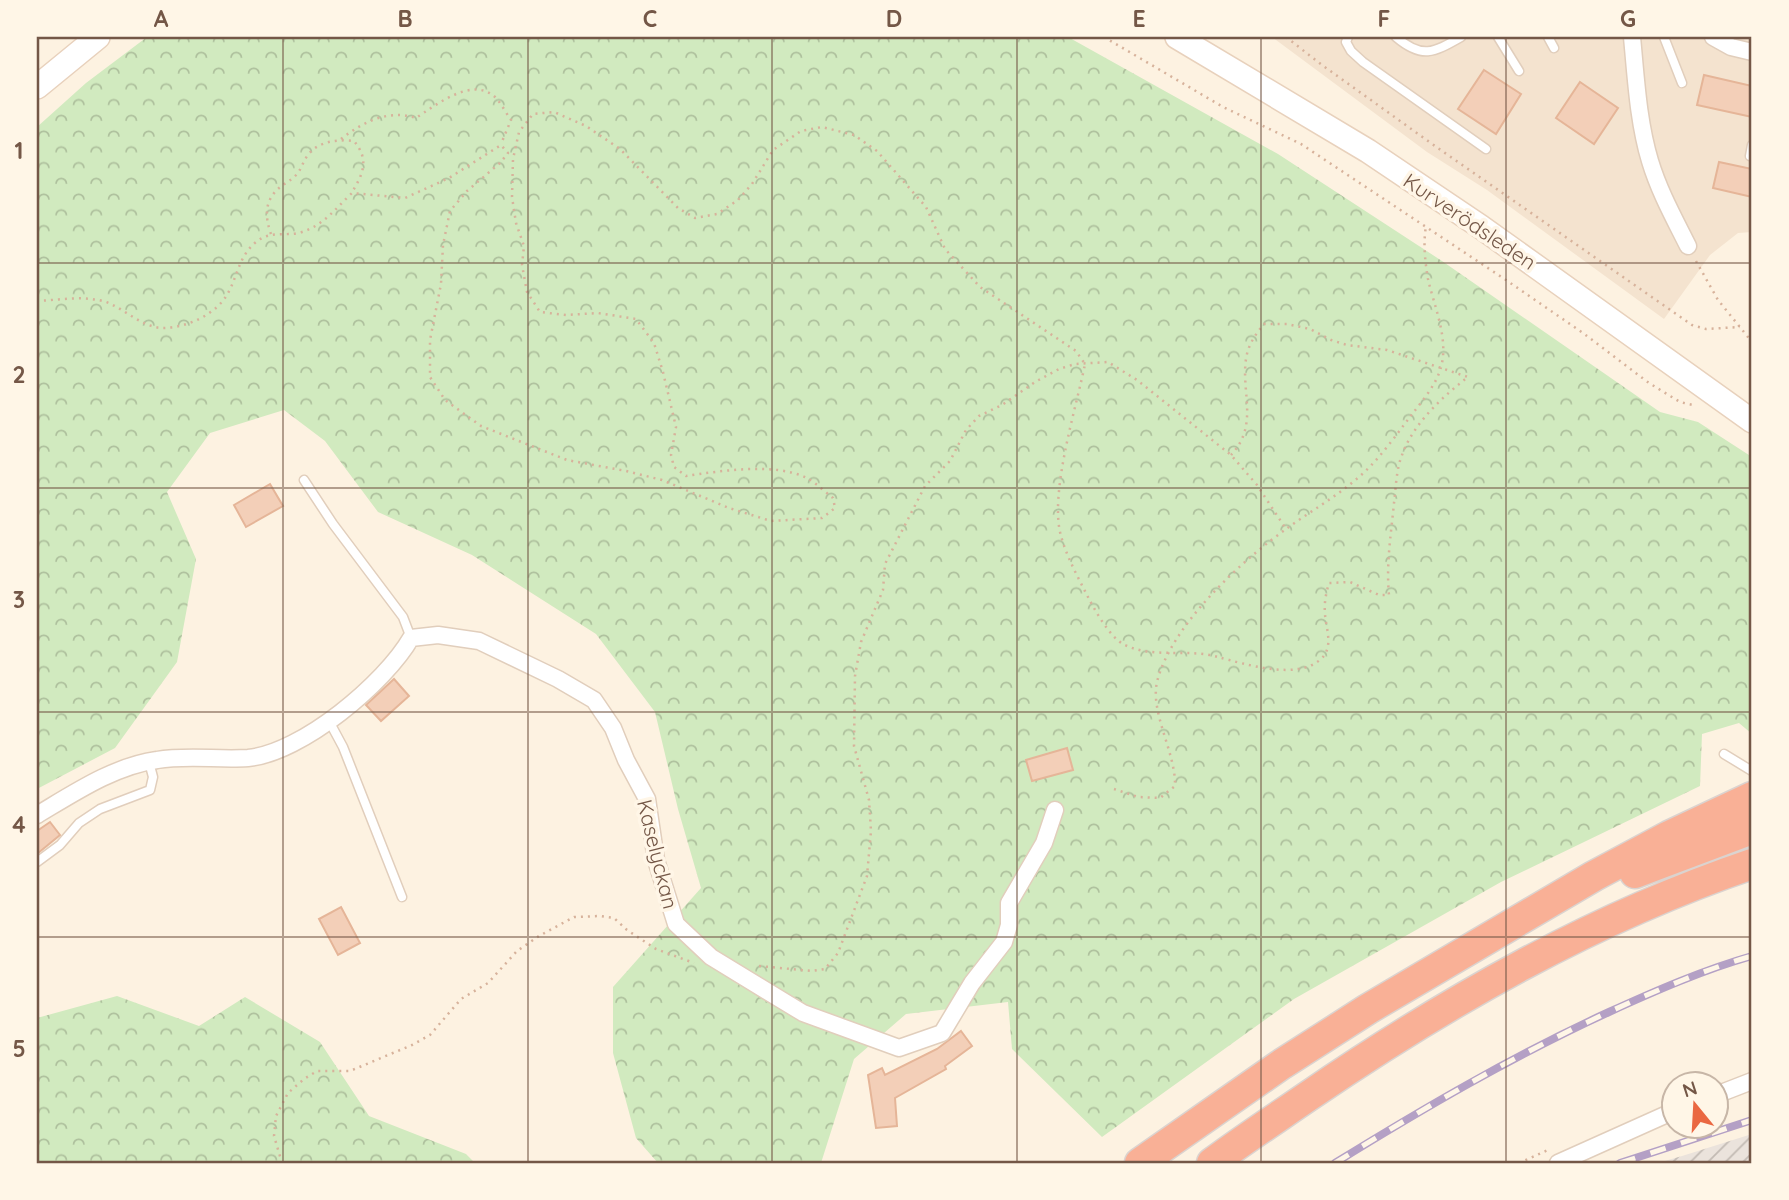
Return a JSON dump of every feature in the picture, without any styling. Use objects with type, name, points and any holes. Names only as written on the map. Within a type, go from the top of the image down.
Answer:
[{"type":"highway","points":[[1140,1163],[1282,1064],[1368,1009],[1594,876],[1669,836],[1752,797]]},
{"type":"highway","points":[[1469,951],[1631,874],[1752,829]]},
{"type":"highway","points":[[1212,1163],[1376,1050],[1496,979],[1573,939],[1687,888],[1752,864]]},
{"type":"highway","points":[[1687,888],[1752,874]]},
{"type":"main road","points":[[37,87],[98,37]]},
{"type":"main road","name":"Kurverödsleden","points":[[1177,37],[1368,151],[1594,306],[1752,421]]},
{"type":"street","points":[[1632,37],[1640,110],[1650,160],[1663,197],[1688,246]]},
{"type":"street","points":[[1713,37],[1731,47],[1752,52]]},
{"type":"street","name":"Kaselyckan","points":[[411,638],[438,635],[479,641],[558,679],[594,701],[613,728],[647,799],[656,860],[676,924],[711,957],[803,1013],[899,1048],[942,1033],[972,983],[1004,942],[1009,925],[1009,903],[1044,843],[1055,810]]},
{"type":"street","points":[[37,815],[78,790],[124,768],[149,762],[201,757],[250,758],[284,747],[329,721],[399,659],[411,638]]},
{"type":"street","points":[[1730,1090],[1752,1081]]},
{"type":"street","points":[[1558,1163],[1660,1117]]},
{"type":"lane","points":[[1348,37],[1346,42],[1351,51],[1363,62],[1486,149]]},
{"type":"lane","points":[[1396,37],[1410,49],[1419,52],[1439,48],[1461,37]]},
{"type":"lane","points":[[1498,37],[1519,71]]},
{"type":"lane","points":[[1548,37],[1554,48]]},
{"type":"lane","points":[[1664,37],[1682,83]]},
{"type":"lane","points":[[1750,156],[1752,145]]},
{"type":"lane","points":[[304,480],[333,524],[403,617],[411,638]]},
{"type":"lane","points":[[329,721],[343,747],[402,897]]},
{"type":"lane","points":[[1724,754],[1752,771]]},
{"type":"lane","points":[[37,862],[60,845],[79,823],[100,809],[150,790],[153,777],[149,762]]},
{"type":"path","points":[[1104,37],[1223,107],[1301,144],[1528,295],[1679,402],[1702,407],[1721,400]]},
{"type":"path","points":[[1286,37],[1435,146],[1692,325],[1706,329],[1740,327]]},
{"type":"path","points":[[271,234],[266,218],[268,201],[279,188],[295,177],[308,154],[326,143],[341,139],[355,128],[376,118],[402,113],[416,118],[442,100],[476,89],[494,96],[511,120],[501,145],[449,178],[405,198],[352,193]]},
{"type":"path","points":[[501,145],[508,153],[467,191],[450,211],[443,246],[441,284],[430,340],[430,377],[445,400],[481,426],[567,460],[662,480],[729,508],[771,521],[822,518],[835,508],[834,498],[806,478],[776,470],[718,471],[686,476],[674,467],[671,455],[676,427],[654,343],[636,319],[598,313],[566,315],[540,312],[527,292],[522,265],[524,246],[516,223],[512,197],[513,159],[519,132],[533,114],[554,112],[586,126],[620,149],[678,208],[695,218],[717,214],[738,200],[752,184],[773,150],[801,131],[822,127],[854,135],[877,151],[926,207],[945,249],[980,287],[1076,351],[1084,364],[1058,500],[1060,535],[1074,570],[1098,615],[1121,643],[1140,652],[1200,652],[1276,671],[1301,669],[1321,659],[1329,644],[1325,612],[1329,583],[1350,582],[1379,595],[1389,595],[1388,566],[1402,455],[1417,429],[1446,394],[1468,377],[1387,350],[1339,342],[1310,329],[1287,324],[1264,324],[1252,339],[1246,359],[1247,416],[1242,443],[1231,455]]},
{"type":"path","points":[[37,301],[82,297],[106,302],[141,321],[163,329],[195,321],[220,305],[228,294],[242,256],[257,240],[271,234],[299,233],[320,225],[352,193],[360,180],[364,165],[362,150],[354,141],[341,139]]},
{"type":"path","points":[[1114,789],[1138,797],[1160,798],[1175,786],[1175,770],[1158,708],[1156,684],[1181,631],[1205,603],[1286,528],[1356,480],[1386,449],[1432,386],[1441,368],[1443,349],[1425,256],[1426,226]]},
{"type":"path","points":[[1688,246],[1718,300],[1752,342]]},
{"type":"path","points":[[282,1163],[274,1136],[276,1116],[288,1093],[304,1079],[317,1071],[350,1071],[430,1035],[461,999],[488,984],[517,951],[574,917],[614,918],[656,949],[690,962],[713,967],[748,965],[812,971],[825,969],[838,953],[867,876],[871,831],[869,800],[854,746],[855,676],[861,642],[883,590],[885,564],[925,486],[950,461],[966,430],[979,416],[1002,405],[1059,369],[1108,362],[1137,380],[1231,455],[1257,485],[1286,528]]},
{"type":"shaded area","points":[[1272,37],[1752,37],[1752,232],[1738,233],[1710,255],[1664,319],[1487,190],[1427,152]]},
{"type":"shaded area","points":[[1752,1134],[1752,1163],[1658,1163],[1682,1156]]},
{"type":"green space","points":[[147,37],[1068,37],[1278,154],[1442,261],[1660,412],[1698,422],[1752,457],[1752,734],[1739,723],[1702,734],[1700,786],[1501,882],[1294,999],[1102,1137],[1012,1049],[1008,1002],[906,1014],[854,1059],[821,1163],[658,1163],[636,1138],[613,1053],[613,987],[701,888],[678,809],[655,712],[596,634],[472,555],[378,512],[325,441],[284,410],[210,433],[167,492],[196,559],[177,662],[115,748],[37,789],[37,127],[86,83]]},
{"type":"green space","points":[[117,996],[199,1026],[245,997],[320,1042],[369,1116],[466,1154],[475,1163],[37,1163],[37,1018]]},
{"type":"building","points":[[1484,70],[1521,94],[1496,134],[1458,109]]},
{"type":"building","points":[[1704,75],[1752,86],[1752,117],[1697,105]]},
{"type":"building","points":[[1580,82],[1618,108],[1594,144],[1556,118]]},
{"type":"building","points":[[1719,162],[1752,169],[1752,197],[1713,188]]},
{"type":"building","points":[[270,484],[283,506],[246,527],[234,505]]},
{"type":"building","points":[[394,679],[409,696],[381,721],[366,705]]},
{"type":"building","points":[[1067,748],[1073,770],[1032,781],[1026,760]]},
{"type":"building","points":[[50,822],[60,835],[37,854],[37,831]]},
{"type":"building","points":[[341,907],[360,943],[338,955],[319,919]]},
{"type":"building","points":[[961,1031],[972,1046],[945,1066],[946,1069],[895,1098],[897,1126],[876,1128],[868,1075],[882,1068],[885,1075],[937,1049]]},
{"type":"railway","points":[[1335,1163],[1469,1083],[1538,1046],[1679,981],[1752,956]]},
{"type":"railway","points":[[1620,1163],[1752,1120]]}]
